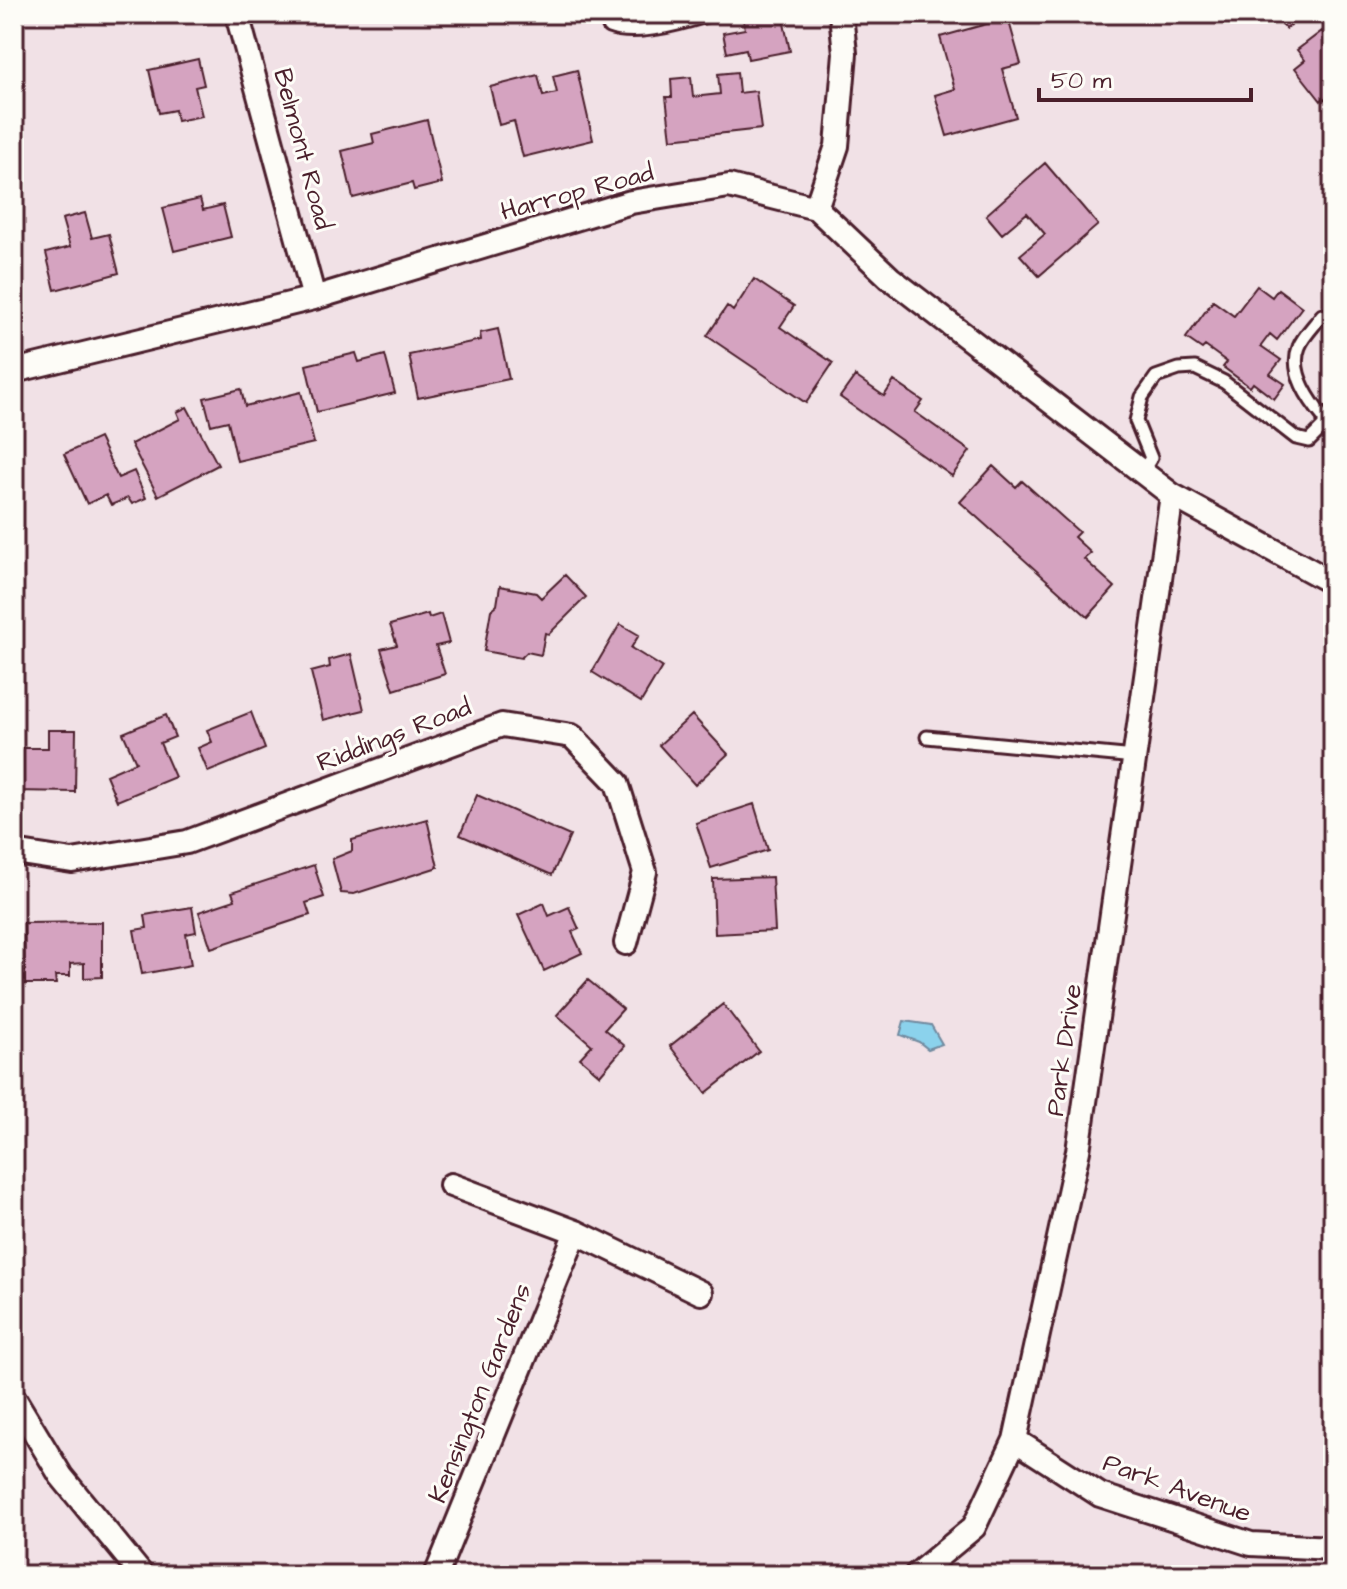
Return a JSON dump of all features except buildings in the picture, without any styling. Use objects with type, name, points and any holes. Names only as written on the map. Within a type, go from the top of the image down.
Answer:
[{"type":"street","name":"Belmont Road","points":[[237,14],[314,298]]},
{"type":"street","points":[[816,208],[837,146],[845,53],[841,14]]},
{"type":"street","name":"Harrop Road","points":[[14,371],[314,298],[631,202],[729,186],[816,208],[890,278],[1172,495],[1333,583]]},
{"type":"street","name":"Park Drive","points":[[916,1575],[974,1527],[1015,1440],[1078,1151],[1172,495]]},
{"type":"street","name":"Riddings Road","points":[[14,852],[72,861],[187,842],[502,725],[572,736],[617,783],[645,872],[626,943]]},
{"type":"street","points":[[451,1185],[576,1232],[701,1293]]},
{"type":"street","name":"Kensington Gardens","points":[[436,1575],[576,1232]]},
{"type":"street","points":[[14,1398],[61,1476],[142,1575]]},
{"type":"street","name":"Park Avenue","points":[[1015,1440],[1100,1495],[1251,1544],[1333,1548]]},
{"type":"lane","points":[[605,14],[609,27],[620,32],[690,21],[712,14]]},
{"type":"lane","points":[[1142,472],[1151,458],[1136,421],[1142,397],[1156,377],[1179,369],[1195,368],[1224,382],[1296,438],[1309,441],[1324,426],[1324,418],[1311,403],[1295,363],[1299,346],[1322,315]]},
{"type":"lane","points":[[927,737],[1135,757]]},
{"type":"water","points":[[904,1021],[931,1025],[942,1044],[928,1049],[900,1035]]}]
